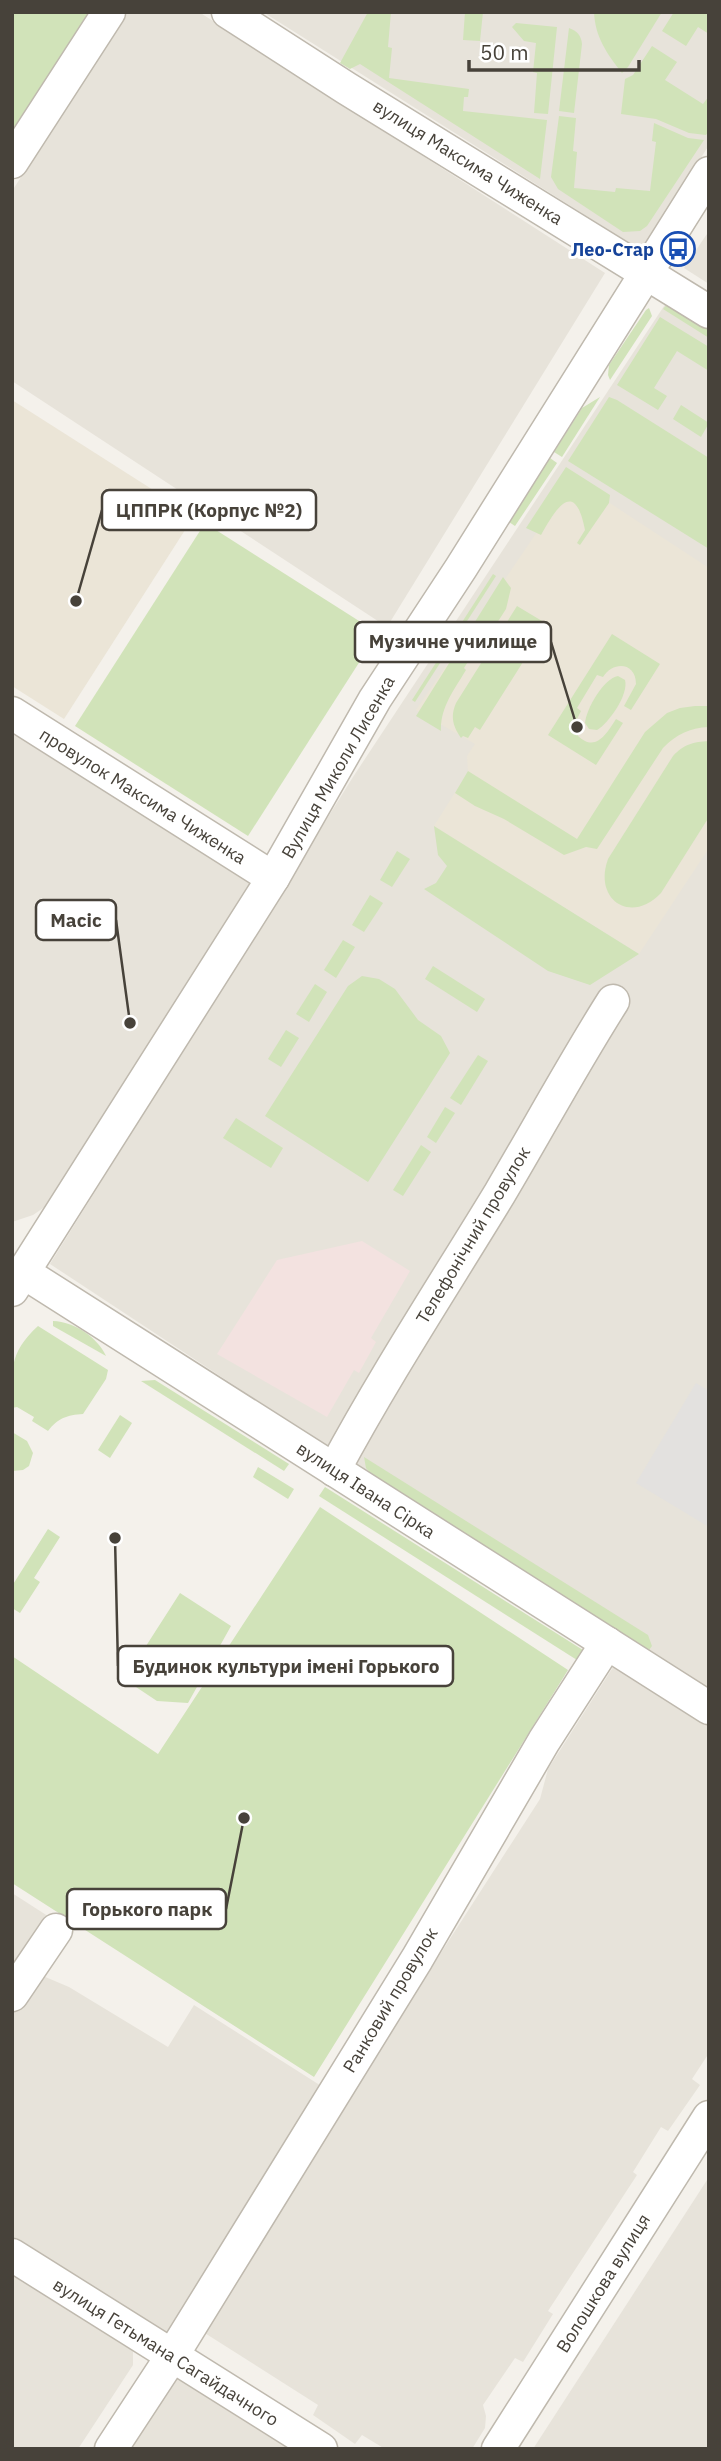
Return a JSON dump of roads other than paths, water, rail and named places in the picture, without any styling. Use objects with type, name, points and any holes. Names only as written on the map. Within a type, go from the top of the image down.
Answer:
[{"type":"street","points":[[12,162],[108,12]]},
{"type":"street","name":"вулиця Максима Чиженка","points":[[228,12],[709,312]]},
{"type":"street","name":"Вулиця Миколи Лисенка","points":[[16,1279],[273,878],[375,699],[461,568],[709,173]]},
{"type":"street","name":"провулок Максима Чиженка","points":[[12,713],[273,878]]},
{"type":"street","name":"Телефонічний провулок","points":[[334,1470],[390,1370],[502,1190],[570,1070],[613,1001]]},
{"type":"street","name":"вулиця Івана Сірка","points":[[16,1279],[334,1470],[709,1708]]},
{"type":"street","name":"Ранковий провулок","points":[[111,2449],[172,2356],[417,1959],[544,1741],[607,1643]]},
{"type":"street","points":[[12,1995],[56,1930]]},
{"type":"street","name":"Волошкова вулиця","points":[[498,2449],[709,2117]]},
{"type":"street","name":"вулиця Гетьмана Сагайдачного","points":[[12,2255],[321,2449]]},
{"type":"place","name":"Лео-Стар","points":[[678,249]]},
{"type":"place","name":"ЦППРК (Корпус №2)","points":[[76,601]]},
{"type":"place","name":"Музичне училище","points":[[577,727]]},
{"type":"place","name":"Macic","points":[[130,1023]]},
{"type":"place","name":"Будинок культури імені Горького","points":[[115,1538]]},
{"type":"place","name":"Горького парк","points":[[244,1818]]}]
